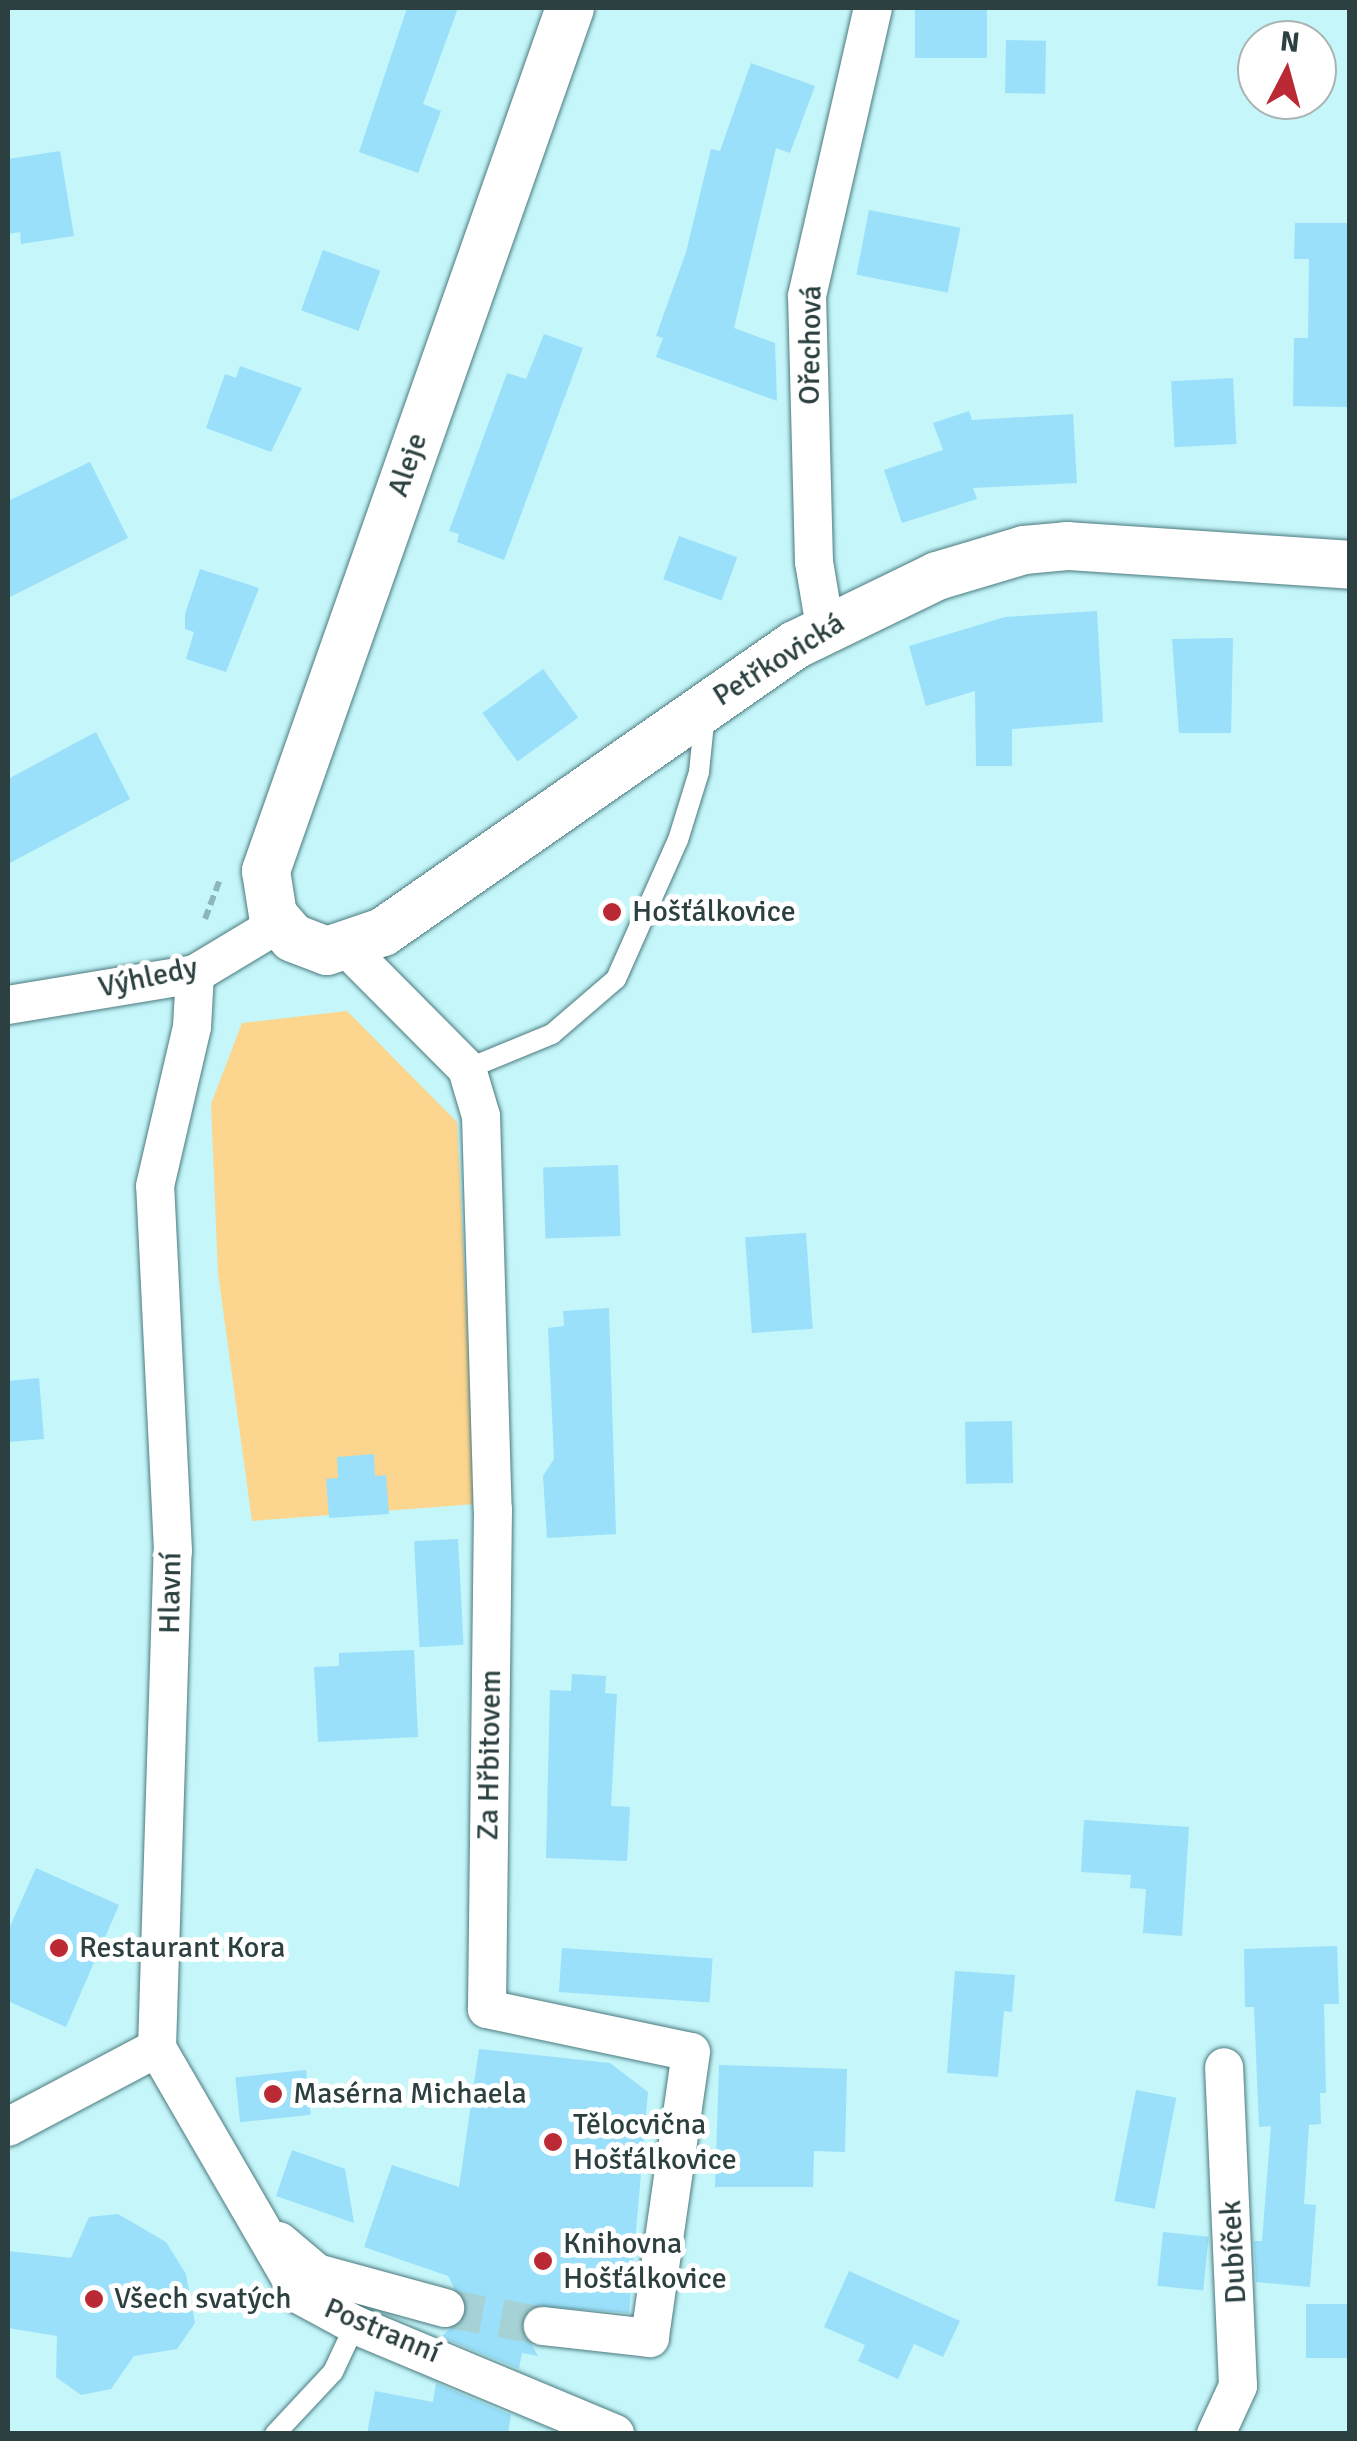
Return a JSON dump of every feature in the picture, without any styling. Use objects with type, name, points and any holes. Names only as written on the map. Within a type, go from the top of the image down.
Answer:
[{"type":"street","name":"Aleje","points":[[278,924],[265,892],[269,859],[570,8]]},
{"type":"street","name":"Ořechová","points":[[826,627],[814,562],[806,296],[873,8]]},
{"type":"street","name":"Petřkovická","points":[[347,948],[408,916],[704,706],[826,627],[937,576],[1045,547],[1125,545],[1350,565]]},
{"type":"street","points":[[278,924],[309,947],[347,948]]},
{"type":"street","name":"Výhledy","points":[[8,1006],[195,974],[278,924]]},
{"type":"street","name":"Za Hřbitovem","points":[[347,948],[467,1069],[481,1116],[493,1510],[487,2009],[690,2052],[650,2338],[543,2326]]},
{"type":"street","name":"Hlavní","points":[[157,2048],[172,1552],[155,1186],[192,1027],[195,974]]},
{"type":"street","points":[[8,2127],[157,2048]]},
{"type":"street","name":"Postranní","points":[[157,2048],[300,2294],[356,2325],[414,2345],[615,2434]]},
{"type":"street","name":"Dubíček","points":[[1216,2434],[1238,2386],[1224,2067]]},
{"type":"street","points":[[264,2228],[317,2273],[444,2308]]},
{"type":"lane","points":[[467,1069],[552,1034],[616,979],[678,840],[702,758],[704,706]]},
{"type":"lane","points":[[275,2434],[333,2372],[356,2325]]},
{"type":"shaded area","points":[[347,1011],[457,1122],[476,1504],[252,1521],[218,1273],[211,1104],[242,1023]]},
{"type":"building","points":[[407,8],[458,8],[423,104],[441,111],[418,173],[359,152]]},
{"type":"building","points":[[915,8],[987,8],[987,58],[915,58]]},
{"type":"building","points":[[1006,40],[1046,41],[1045,94],[1005,93]]},
{"type":"building","points":[[751,63],[815,86],[790,153],[776,148],[734,328],[775,343],[777,401],[656,357],[663,338],[656,336],[686,252],[711,149],[720,151]]},
{"type":"building","points":[[60,151],[74,236],[21,244],[20,232],[8,234],[8,159]]},
{"type":"building","points":[[869,210],[960,228],[948,293],[856,275]]},
{"type":"building","points":[[1295,223],[1350,223],[1350,407],[1293,406],[1294,338],[1308,338],[1309,259],[1294,259]]},
{"type":"building","points":[[323,250],[380,271],[358,331],[301,310]]},
{"type":"building","points":[[544,334],[583,348],[504,560],[457,542],[459,534],[449,531],[507,373],[526,379]]},
{"type":"building","points":[[240,366],[302,388],[271,452],[206,428],[225,374],[236,378]]},
{"type":"building","points":[[1233,378],[1236,444],[1175,447],[1171,381]]},
{"type":"building","points":[[969,411],[972,420],[1073,414],[1077,483],[973,488],[977,499],[902,523],[884,470],[943,450],[933,423]]},
{"type":"building","points":[[90,462],[128,538],[8,598],[8,501]]},
{"type":"building","points":[[679,536],[737,557],[722,600],[663,579]]},
{"type":"building","points":[[200,569],[259,588],[226,672],[186,659],[194,632],[185,629],[185,614]]},
{"type":"building","points":[[1097,611],[1103,722],[1012,729],[1012,766],[976,766],[975,691],[926,706],[909,646],[1005,617]]},
{"type":"building","points":[[1233,638],[1231,733],[1179,733],[1172,639]]},
{"type":"building","points":[[543,669],[578,718],[518,762],[482,713]]},
{"type":"building","points":[[96,732],[130,799],[8,864],[8,779]]},
{"type":"building","points":[[618,1165],[620,1236],[546,1239],[543,1168]]},
{"type":"building","points":[[806,1233],[813,1329],[752,1333],[745,1237]]},
{"type":"building","points":[[609,1308],[616,1534],[547,1538],[543,1476],[554,1459],[548,1328],[564,1326],[563,1311]]},
{"type":"building","points":[[39,1378],[44,1439],[8,1442],[8,1381]]},
{"type":"building","points":[[1012,1421],[1013,1483],[966,1484],[965,1422]]},
{"type":"building","points":[[374,1454],[375,1476],[386,1475],[389,1514],[329,1518],[326,1479],[338,1478],[337,1457]]},
{"type":"building","points":[[458,1539],[464,1645],[420,1647],[414,1541]]},
{"type":"building","points":[[414,1650],[418,1737],[318,1742],[314,1667],[339,1666],[339,1653]]},
{"type":"building","points":[[572,1674],[606,1676],[605,1693],[617,1694],[611,1806],[630,1807],[627,1861],[546,1858],[550,1690],[571,1691]]},
{"type":"building","points":[[1084,1820],[1189,1827],[1182,1936],[1143,1933],[1146,1889],[1130,1888],[1131,1875],[1081,1872]]},
{"type":"building","name":"Restaurant Kora","points":[[36,1868],[119,1905],[66,2027],[8,2001],[8,1931]]},
{"type":"building","points":[[1337,1946],[1339,2004],[1324,2004],[1326,2093],[1320,2093],[1321,2124],[1309,2125],[1304,2204],[1316,2205],[1310,2287],[1256,2282],[1254,2241],[1262,2241],[1271,2126],[1259,2127],[1254,2007],[1245,2007],[1244,1949]]},
{"type":"building","points":[[562,1948],[713,1959],[710,2002],[559,1992]]},
{"type":"building","points":[[955,1971],[1015,1975],[1012,2012],[1004,2011],[998,2077],[947,2073]]},
{"type":"building","points":[[479,2049],[610,2063],[648,2092],[629,2313],[533,2306],[521,2324],[538,2356],[522,2353],[519,2369],[441,2337],[467,2313],[448,2276],[364,2247],[392,2165],[459,2187]]},
{"type":"building","points":[[719,2065],[847,2069],[845,2152],[814,2151],[813,2187],[715,2187]]},
{"type":"building","name":"Masérna Michaela","points":[[306,2070],[311,2115],[240,2122],[235,2077]]},
{"type":"building","points":[[1136,2090],[1176,2098],[1155,2209],[1114,2201]]},
{"type":"building","points":[[292,2150],[345,2169],[354,2223],[276,2196]]},
{"type":"building","name":"Všech svatých","points":[[118,2214],[166,2242],[186,2274],[195,2323],[177,2349],[134,2356],[111,2389],[81,2395],[56,2377],[57,2336],[8,2328],[8,2251],[71,2258],[89,2217]]},
{"type":"building","points":[[1163,2232],[1209,2237],[1203,2291],[1157,2286]]},
{"type":"building","points":[[849,2271],[960,2321],[943,2357],[914,2344],[898,2379],[858,2361],[865,2345],[824,2327]]},
{"type":"building","points":[[1306,2304],[1350,2304],[1350,2358],[1306,2358]]},
{"type":"building","points":[[436,2383],[511,2415],[508,2434],[367,2434],[375,2391],[433,2402]]},
{"type":"tunnel","points":[[445,2308],[543,2326]]},
{"type":"place","name":"Hošťálkovice","points":[[612,912]]},
{"type":"place","name":"Restaurant Kora","points":[[59,1948]]},
{"type":"place","name":"Masérna Michaela","points":[[273,2094]]},
{"type":"place","name":"Tělocvična Hošťálkovice","points":[[553,2142]]},
{"type":"place","name":"Knihovna Hošťálkovice","points":[[543,2261]]},
{"type":"place","name":"Všech svatých","points":[[94,2299]]}]
